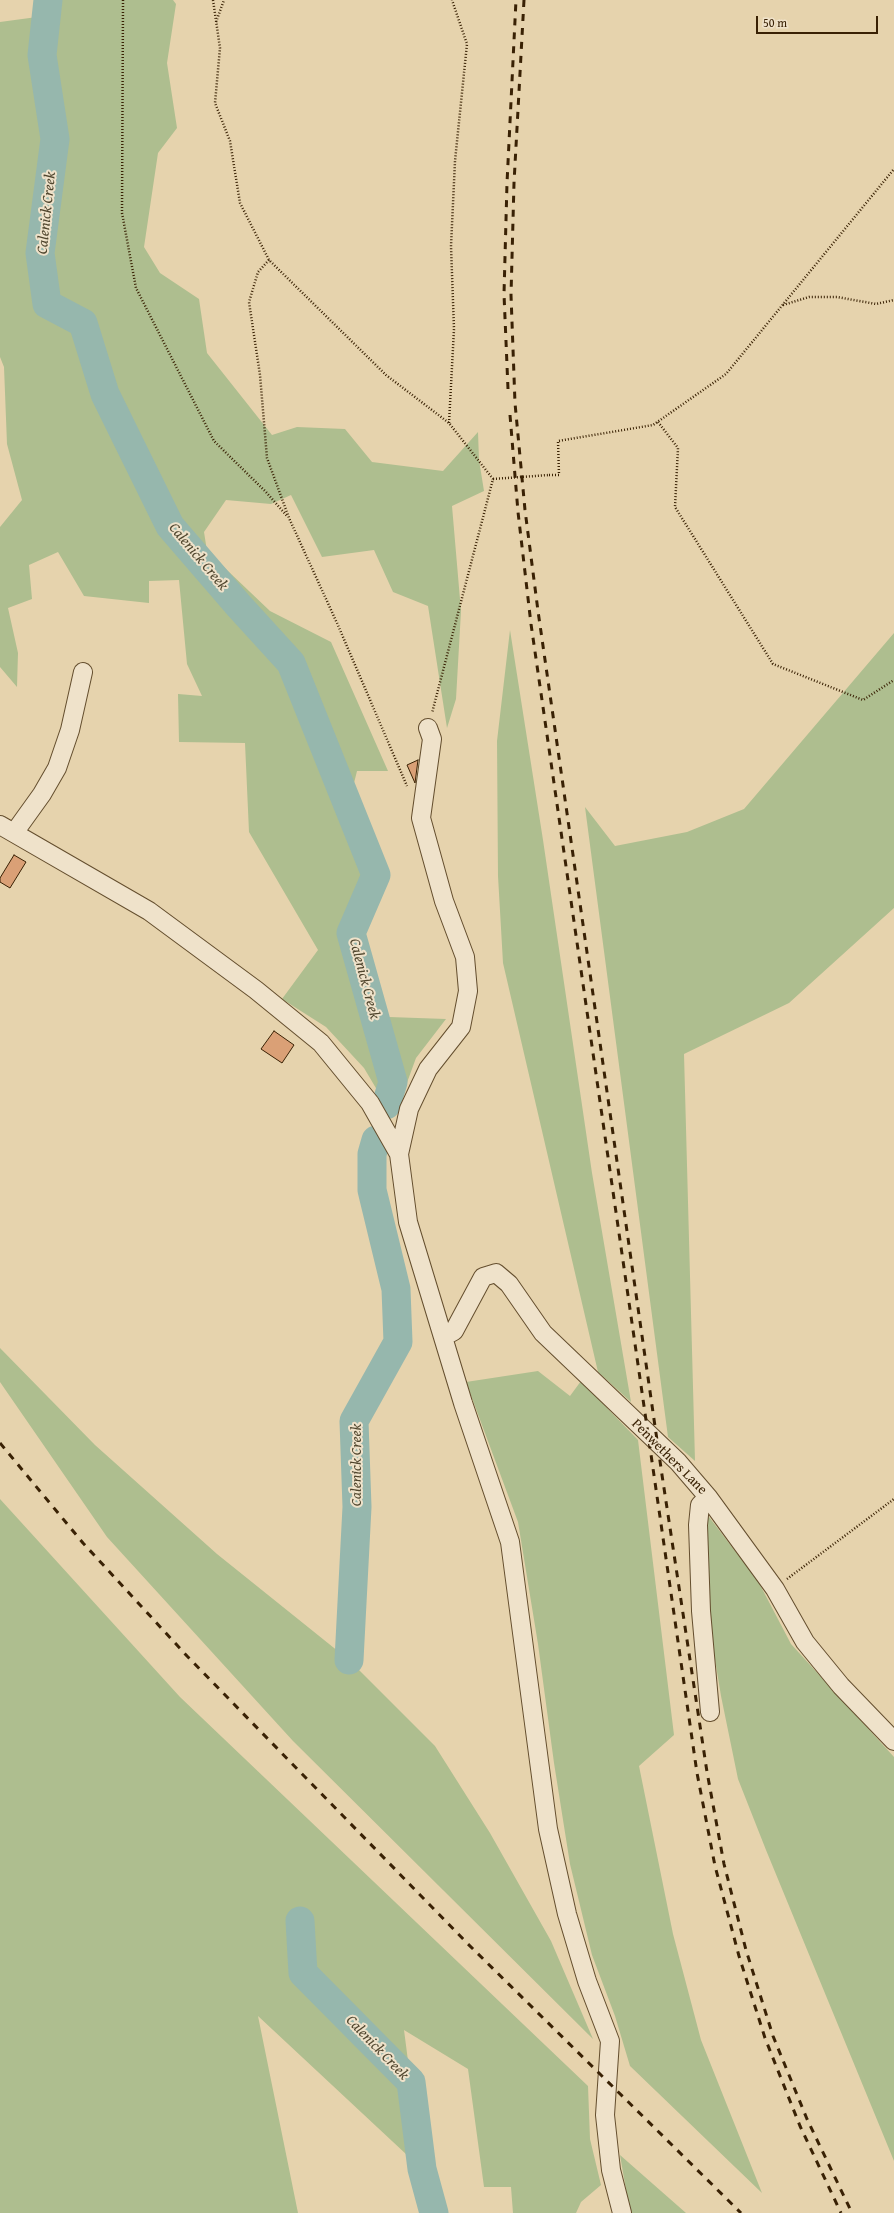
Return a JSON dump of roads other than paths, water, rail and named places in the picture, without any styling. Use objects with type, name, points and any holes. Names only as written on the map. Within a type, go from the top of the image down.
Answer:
[{"type":"street","points":[[83,672],[70,730],[57,768],[42,794],[7,829],[149,910],[256,990],[320,1043],[370,1103],[399,1154]]},
{"type":"street","points":[[428,728],[432,739],[421,818],[444,901],[465,957],[468,991],[461,1027],[428,1069],[409,1109],[399,1154],[408,1222],[443,1337],[510,1542],[548,1829],[566,1914],[587,1981],[610,2041],[604,2115],[611,2170],[622,2213]]},
{"type":"street","name":"Penwethers Lane","points":[[443,1337],[454,1331],[483,1277],[496,1273],[509,1284],[543,1334],[678,1462],[708,1497],[775,1589],[805,1642],[841,1686],[894,1742]]},
{"type":"street","points":[[708,1497],[700,1505],[698,1525],[701,1611],[710,1712]]},
{"type":"waterway","name":"Calenick Creek","points":[[48,0],[42,55],[55,139],[40,253],[47,304],[83,323],[105,394],[170,526],[239,606],[291,663],[376,875],[351,933],[393,1082],[386,1105]]},
{"type":"waterway","name":"Calenick Creek","points":[[349,1660],[357,1507],[354,1421],[398,1342],[396,1289],[372,1190],[372,1154],[376,1140]]},
{"type":"waterway","name":"Calenick Creek","points":[[300,1921],[303,1973],[411,2082],[422,2169],[434,2213]]},
{"type":"railway","points":[[508,389],[504,294],[507,183],[516,0]]},
{"type":"railway","points":[[524,0],[514,183],[511,295],[515,403],[525,510],[538,611],[662,1475],[707,1772],[724,1864],[746,1950],[773,2036],[807,2119],[852,2213]]},
{"type":"railway","points":[[510,415],[518,512],[531,624],[697,1773],[715,1866],[739,1956],[765,2038],[800,2126],[841,2213]]},
{"type":"railway","points":[[0,1443],[83,1543],[187,1656],[467,1943],[741,2213]]}]
